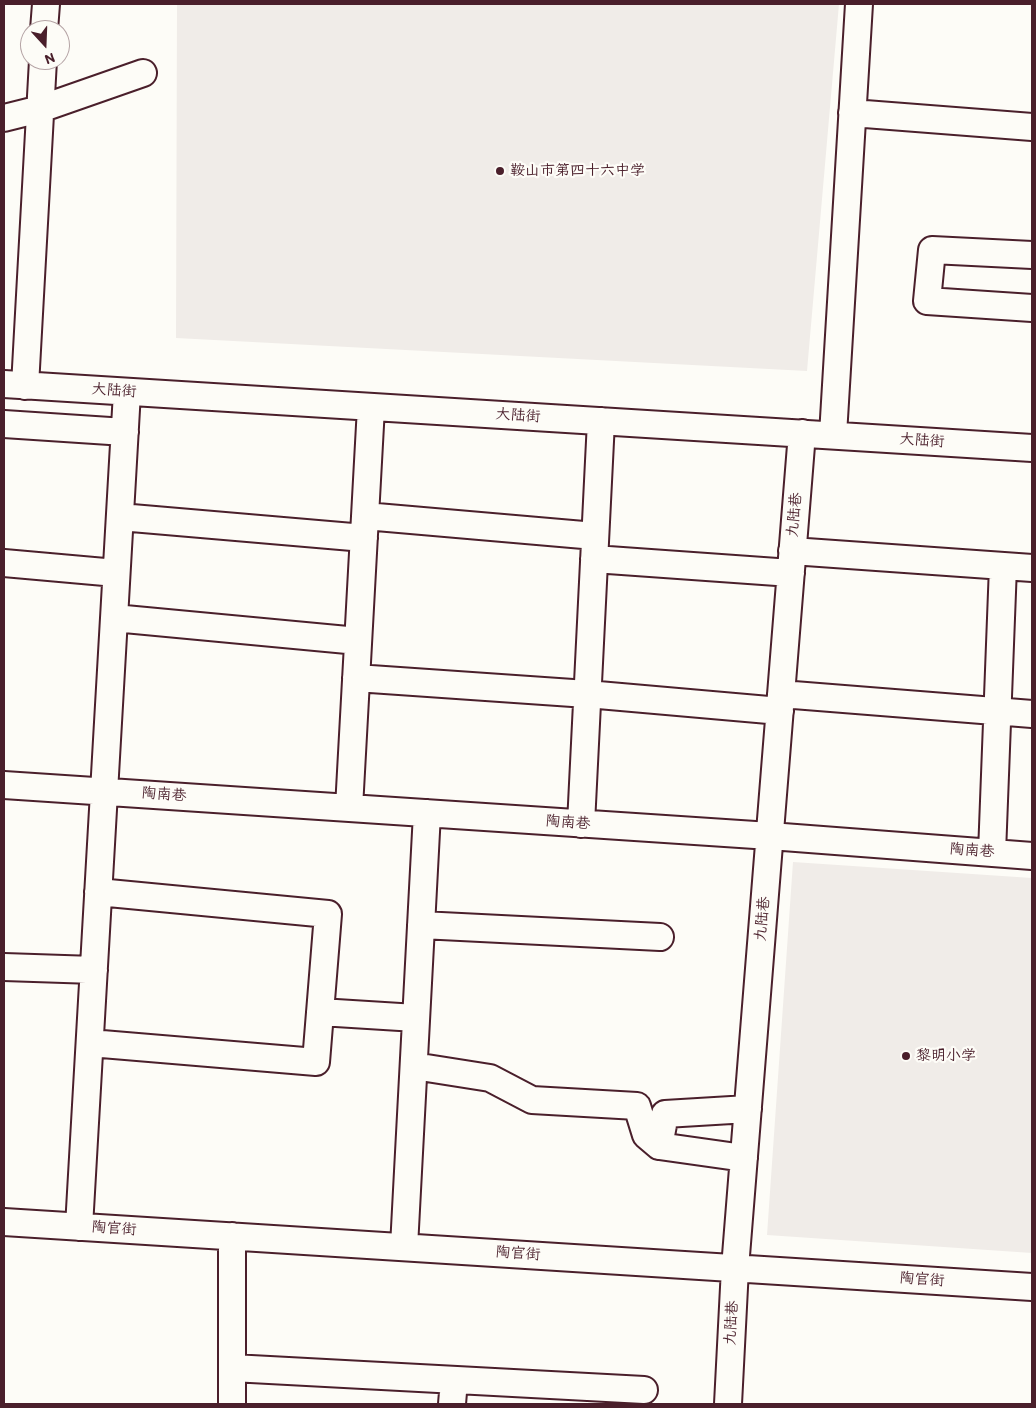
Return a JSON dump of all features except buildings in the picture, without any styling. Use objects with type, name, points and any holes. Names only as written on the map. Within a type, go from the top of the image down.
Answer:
[{"type":"street","points":[[45,20],[46,4]]},
{"type":"street","points":[[832,435],[859,4]]},
{"type":"street","points":[[14,385],[42,70]]},
{"type":"street","points":[[4,118],[40,109],[143,73]]},
{"type":"street","points":[[852,114],[1032,127]]},
{"type":"street","points":[[1032,255],[932,250],[927,300],[1032,308]]},
{"type":"street","name":"大陆街","points":[[14,385],[1032,448]]},
{"type":"street","points":[[79,1227],[127,392]]},
{"type":"street","points":[[349,808],[371,407]]},
{"type":"street","points":[[581,824],[601,421]]},
{"type":"street","points":[[4,424],[125,432]]},
{"type":"street","name":"九陆巷","points":[[728,1404],[735,1268],[802,433]]},
{"type":"street","points":[[120,517],[364,527],[595,548],[792,562],[1032,568]]},
{"type":"street","points":[[4,564],[116,573]]},
{"type":"street","points":[[992,853],[1003,566]]},
{"type":"street","points":[[114,618],[358,641]]},
{"type":"street","points":[[356,678],[587,694],[1032,714]]},
{"type":"street","name":"陶南巷","points":[[4,785],[770,836],[1032,856]]},
{"type":"street","points":[[404,1247],[427,813]]},
{"type":"street","points":[[90,1043],[316,1062],[328,914],[98,892]]},
{"type":"street","points":[[421,925],[660,937]]},
{"type":"street","points":[[4,967],[94,970]]},
{"type":"street","points":[[320,1012],[416,1018]]},
{"type":"street","points":[[414,1066],[490,1078],[532,1100],[637,1106],[646,1135],[660,1146],[744,1158]]},
{"type":"street","points":[[660,1146],[665,1114],[748,1109]]},
{"type":"street","name":"陶官街","points":[[4,1222],[1032,1287]]},
{"type":"street","points":[[232,1236],[232,1404]]},
{"type":"street","points":[[232,1368],[453,1392],[644,1390]]},
{"type":"shaded area","name":"鞍山市第四十六中学","points":[[177,4],[839,4],[807,371],[176,338]]},
{"type":"shaded area","name":"黎明小学","points":[[793,862],[1032,878],[1032,1253],[767,1235]]},
{"type":"place","name":"鞍山市第四十六中学","points":[[500,171]]},
{"type":"place","name":"黎明小学","points":[[906,1056]]}]
